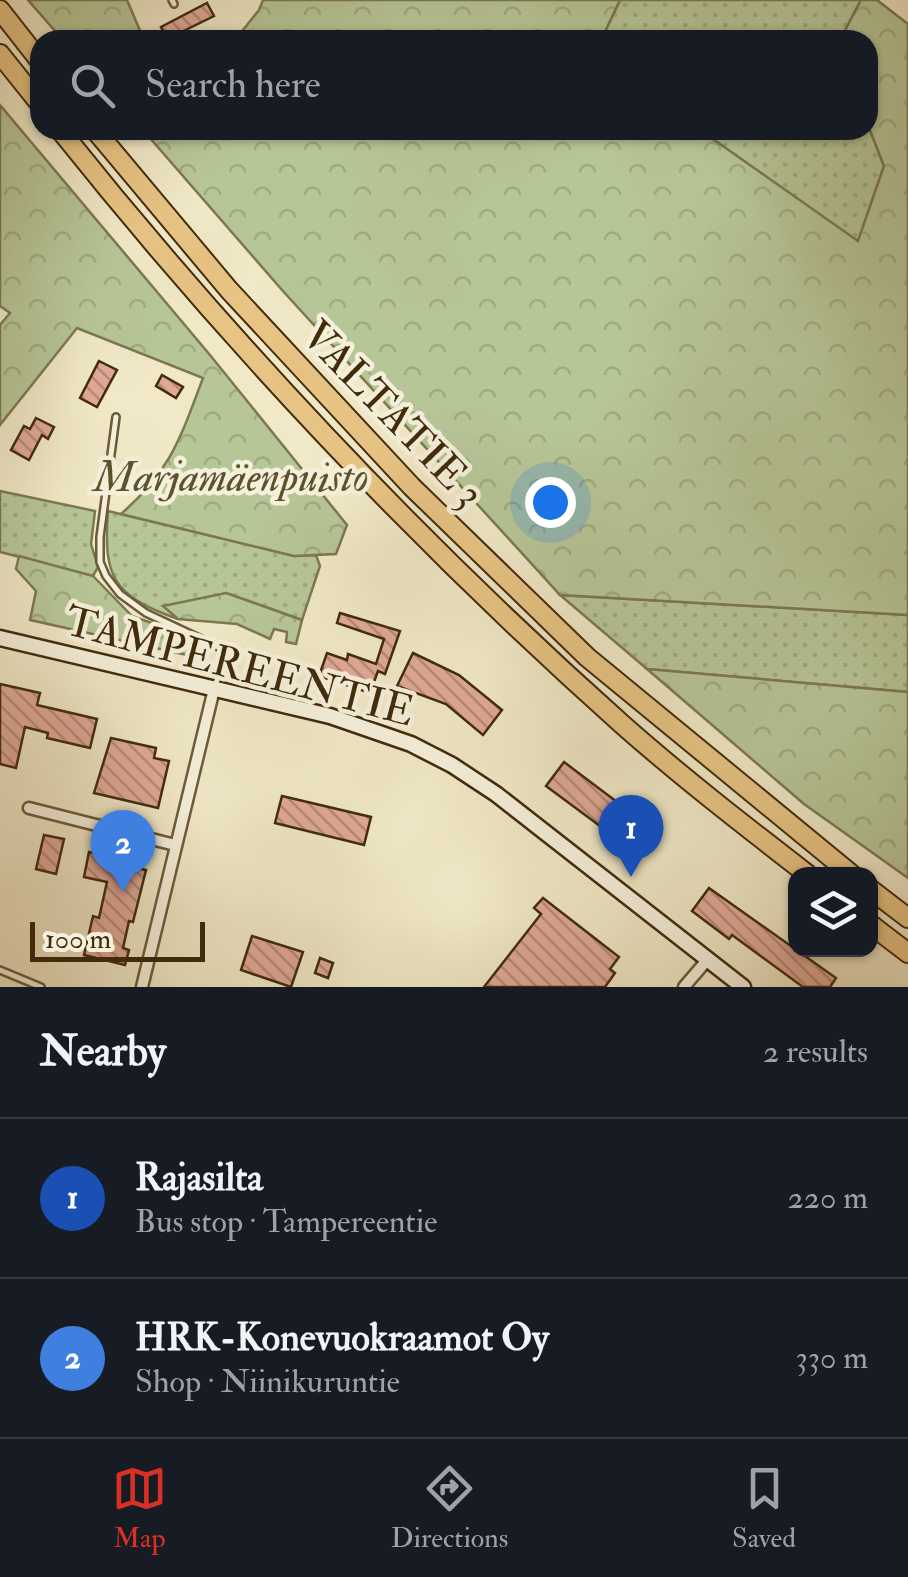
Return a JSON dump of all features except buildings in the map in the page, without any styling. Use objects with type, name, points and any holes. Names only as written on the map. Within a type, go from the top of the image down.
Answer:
[{"type":"highway","points":[[0,10],[30,48]]},
{"type":"highway","points":[[0,54],[30,92]]},
{"type":"highway","name":"VALTATIE 3","points":[[68,140],[209,308],[394,506],[624,726],[798,867]]},
{"type":"highway","name":"VALTATIE 3","points":[[103,140],[229,290],[335,407],[438,512],[587,657],[842,867]]},
{"type":"highway","points":[[878,895],[908,918]]},
{"type":"highway","points":[[878,930],[908,953]]},
{"type":"main road","name":"TAMPEREENTIE","points":[[0,638],[365,726],[452,765],[560,842],[744,987]]},
{"type":"street","points":[[142,987],[214,689]]},
{"type":"street","points":[[29,808],[175,845]]},
{"type":"street","points":[[684,987],[708,959]]},
{"type":"lane","points":[[116,416],[100,562],[112,585],[132,604],[227,651],[214,689]]},
{"type":"lane","points":[[0,970],[41,987]]},
{"type":"green space","points":[[28,0],[127,0],[140,30],[54,30]]},
{"type":"green space","points":[[263,0],[620,0],[606,30],[243,30]]},
{"type":"green space","points":[[620,0],[861,0],[845,30],[606,30]]},
{"type":"green space","points":[[861,0],[877,0],[908,24],[908,615],[560,595],[282,290],[152,140],[714,140],[858,241],[884,166],[874,140],[878,140],[878,30],[845,30]]},
{"type":"green space","name":"Marjamäenpuisto","points":[[0,105],[347,525],[336,554],[294,556],[121,514],[163,468],[203,378],[77,328],[0,425],[0,325],[10,313],[0,306]]},
{"type":"green space","points":[[714,140],[874,140],[884,166],[858,242]]},
{"type":"green space","points":[[0,491],[95,511],[91,544],[98,567],[93,576],[0,552]]},
{"type":"green space","points":[[108,511],[294,556],[316,555],[320,566],[302,620],[226,593],[165,607],[178,619],[139,602],[117,582],[111,569]]},
{"type":"green space","points":[[19,556],[93,576],[132,616],[180,633],[189,643],[187,655],[30,620],[36,591],[16,569]]},
{"type":"green space","points":[[226,593],[302,620],[296,644],[286,642],[287,632],[274,629],[270,639],[237,624],[178,619],[163,606]]},
{"type":"green space","points":[[560,595],[908,615],[908,692],[647,669]]},
{"type":"green space","points":[[647,669],[908,692],[908,878],[804,804]]},
{"type":"place","name":"Rajasilta","points":[[631,877]]},
{"type":"place","name":"HRK-Konevuokraamot Oy","points":[[123,892]]}]
